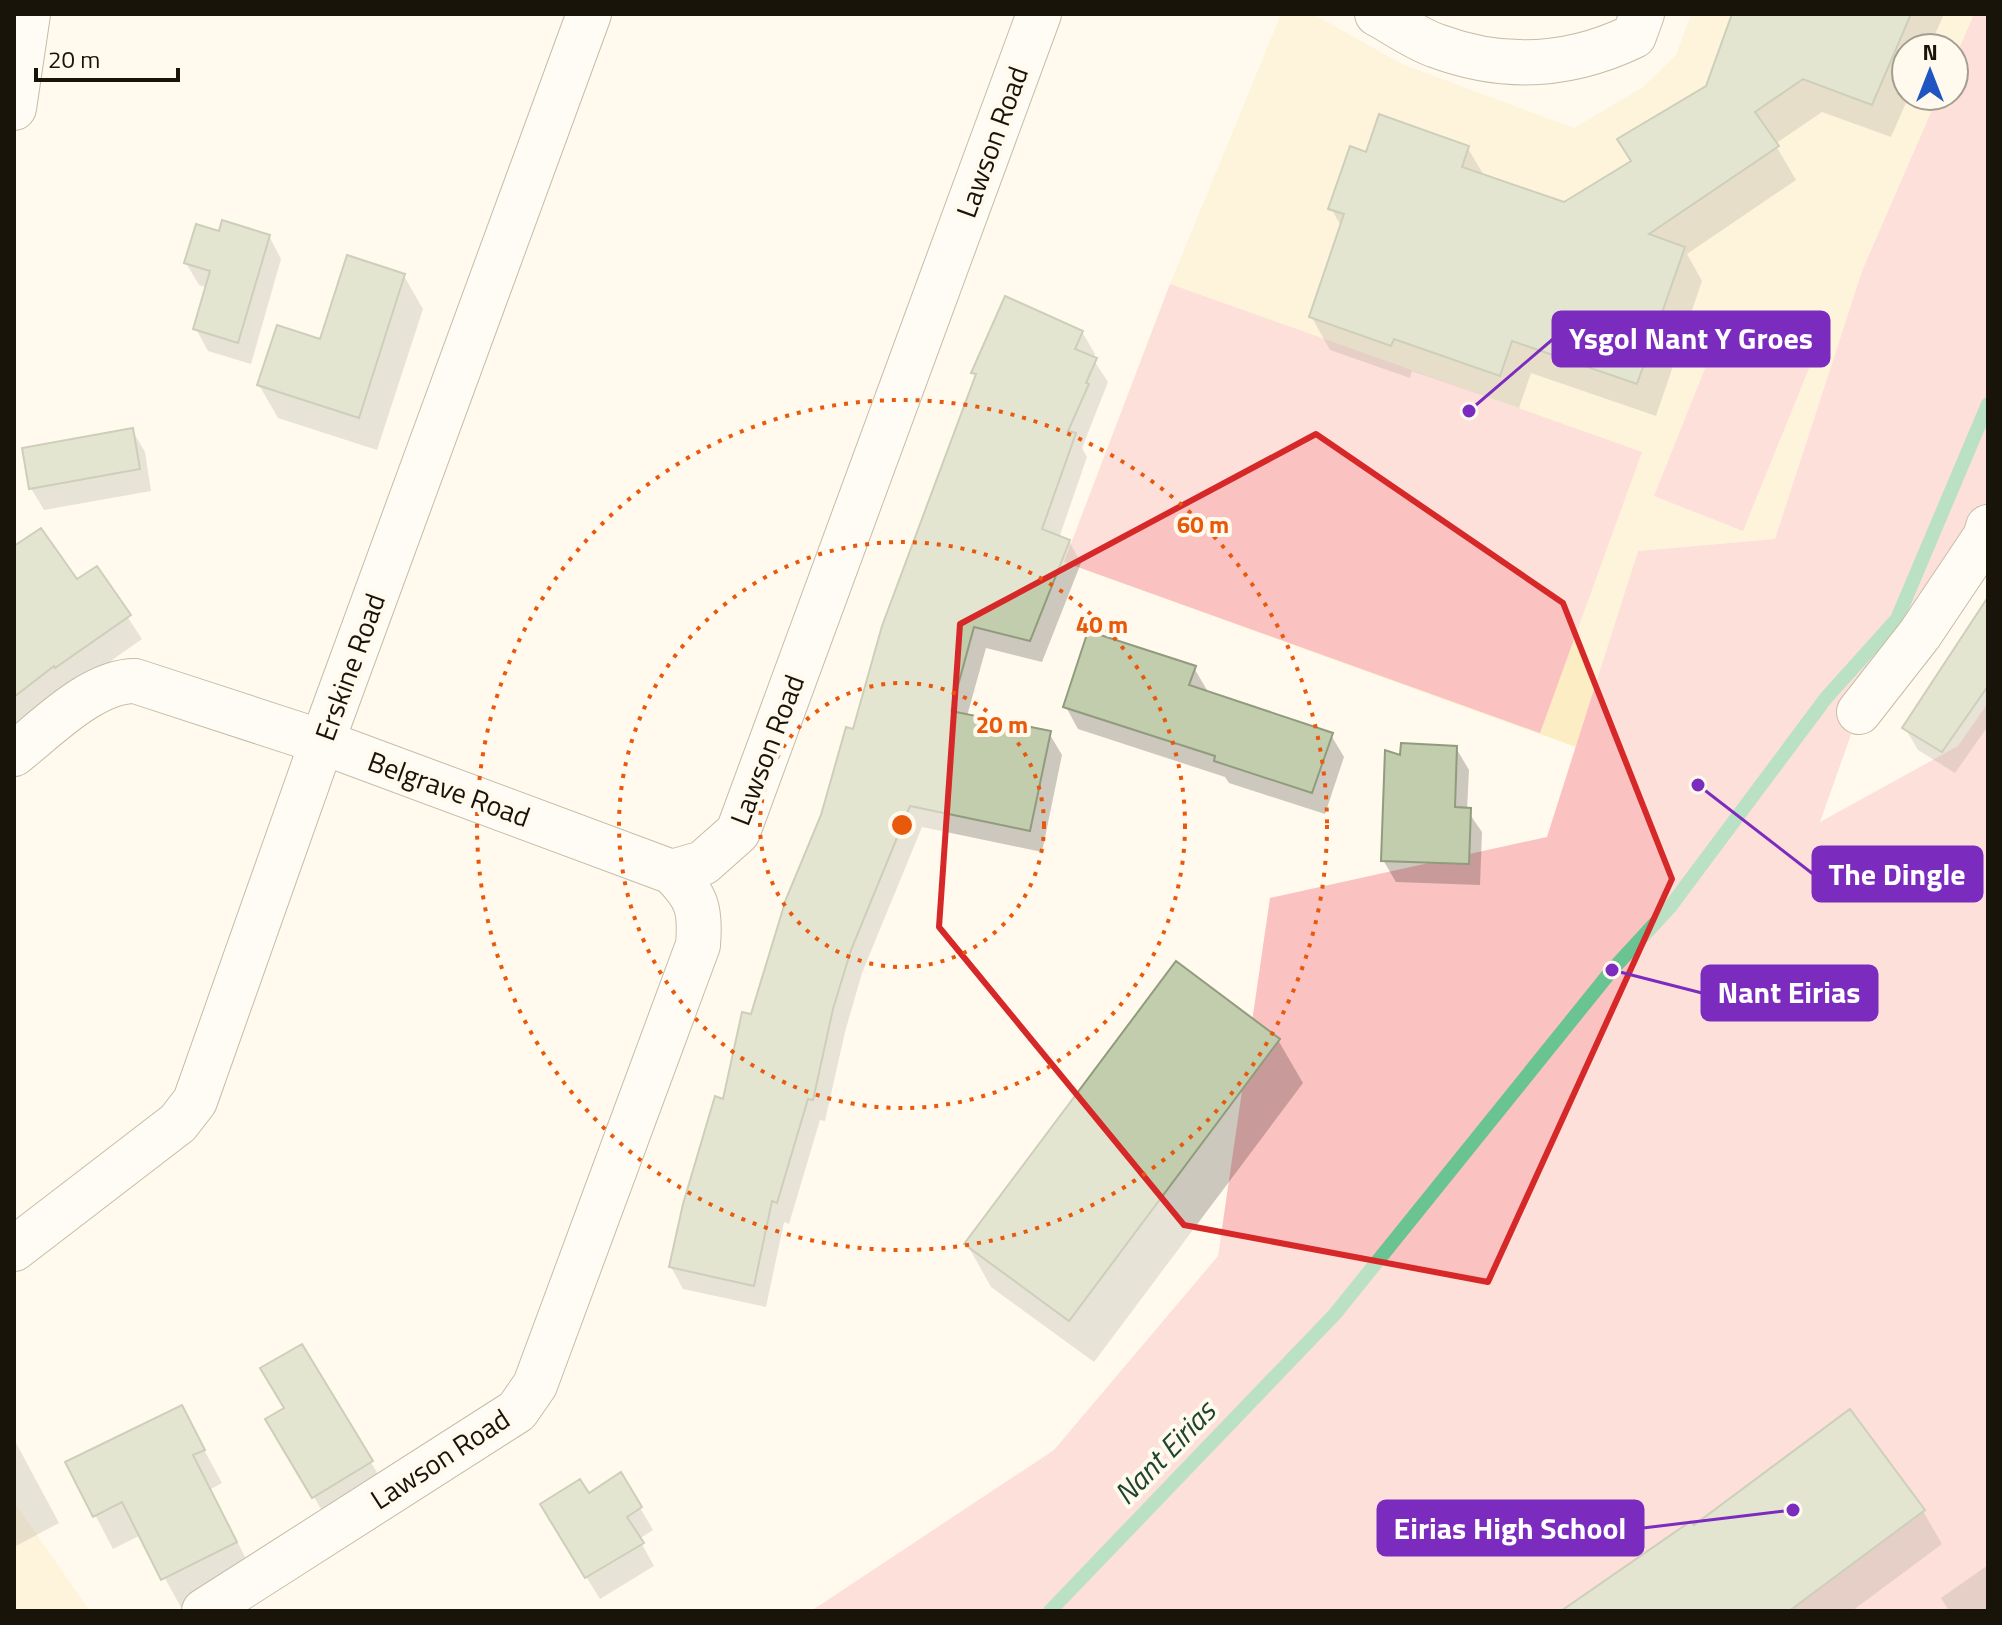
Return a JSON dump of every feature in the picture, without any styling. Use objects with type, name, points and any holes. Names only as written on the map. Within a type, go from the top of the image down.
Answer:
[{"type":"street","points":[[14,108],[28,14]]},
{"type":"street","name":"Erskine Road","points":[[14,1249],[178,1123],[195,1101],[322,742],[589,14]]},
{"type":"street","name":"Lawson Road","points":[[204,1611],[517,1411],[535,1385],[698,945],[700,922],[692,892],[672,872],[703,863],[738,832],[1039,14]]},
{"type":"street","points":[[1377,14],[1435,45],[1477,57],[1515,63],[1562,60],[1603,51],[1634,36],[1642,14]]},
{"type":"street","points":[[1859,712],[1920,634],[1985,537],[1988,527]]},
{"type":"street","name":"Belgrave Road","points":[[14,754],[100,687],[135,681],[322,742],[672,872]]},
{"type":"highlighted area","points":[[1316,434],[1563,603],[1672,879],[1488,1282],[1184,1225],[939,927],[960,624]]},
{"type":"shaded area","points":[[1281,14],[1313,14],[1402,64],[1574,128],[1643,87],[1676,55],[1691,14],[1974,14],[1966,32],[1890,32],[1890,112],[1931,112],[1862,271],[1775,539],[1638,551],[1576,747],[1064,562],[1170,284]]},
{"type":"shaded area","points":[[1974,14],[1988,14],[1988,522],[1859,712],[1820,822],[1958,746],[1988,703],[1988,1611],[811,1611],[1054,1450],[1218,1256],[1270,898],[1547,837],[1638,551],[1775,539],[1862,271],[1931,112],[1970,112],[1970,32],[1966,32]]},
{"type":"shaded area","points":[[1170,284],[1642,452],[1540,733],[1064,562]]},
{"type":"shaded area","points":[[1724,321],[1814,356],[1743,531],[1654,496]]},
{"type":"shaded area","points":[[14,1502],[90,1611],[14,1611]]},
{"type":"building","points":[[1732,14],[1911,14],[1903,32],[1890,32],[1890,63],[1872,105],[1803,79],[1755,112],[1779,146],[1649,234],[1685,247],[1637,384],[1512,341],[1500,376],[1394,339],[1391,346],[1309,317],[1344,214],[1328,209],[1350,146],[1366,152],[1379,114],[1469,146],[1462,167],[1564,202],[1631,161],[1617,139],[1706,86]]},
{"type":"building","points":[[222,220],[270,235],[238,343],[193,329],[210,271],[184,263],[196,224],[219,231]]},
{"type":"building","points":[[347,255],[405,274],[359,418],[257,385],[277,325],[320,339]]},
{"type":"building","points":[[1005,296],[1083,331],[1075,349],[1097,358],[1068,431],[1076,433],[1042,529],[1070,540],[1030,641],[974,627],[951,711],[1051,731],[1030,831],[910,806],[851,950],[833,1009],[813,1100],[808,1099],[777,1203],[772,1201],[754,1286],[669,1267],[683,1204],[715,1096],[723,1099],[742,1012],[751,1014],[786,899],[821,815],[846,727],[853,729],[882,626],[976,374],[971,373]]},
{"type":"building","points":[[133,428],[140,469],[29,489],[22,448]]},
{"type":"building","points":[[41,528],[77,579],[97,566],[131,615],[54,666],[14,697],[14,546]]},
{"type":"building","points":[[1988,597],[1988,686],[1942,752],[1902,728]]},
{"type":"building","points":[[1088,631],[1196,666],[1189,685],[1333,733],[1312,793],[1214,761],[1215,756],[1063,707]]},
{"type":"building","points":[[1401,743],[1457,746],[1455,807],[1471,808],[1469,864],[1381,861],[1385,750],[1400,755]]},
{"type":"building","points":[[1176,961],[1280,1039],[1069,1321],[964,1244]]},
{"type":"building","points":[[302,1344],[373,1461],[312,1498],[265,1419],[284,1408],[260,1368]]},
{"type":"building","points":[[182,1405],[205,1450],[193,1455],[237,1542],[161,1580],[122,1502],[93,1517],[65,1462]]},
{"type":"building","points":[[1850,1409],[1925,1510],[1789,1611],[1561,1611],[1691,1521],[1694,1525]]},
{"type":"building","points":[[621,1472],[642,1507],[627,1517],[644,1543],[585,1578],[540,1504],[580,1479],[589,1493]]},
{"type":"waterway","name":"Nant Eirias","points":[[1050,1611],[1335,1314],[1612,970],[1670,907],[1826,698],[1897,619],[1988,404]]},
{"type":"place","name":"Ysgol Nant Y Groes","points":[[1469,411]]},
{"type":"place","name":"The Dingle","points":[[1698,785]]},
{"type":"place","name":"Nant Eirias","points":[[1612,970]]},
{"type":"place","name":"Eirias High School","points":[[1793,1510]]}]
